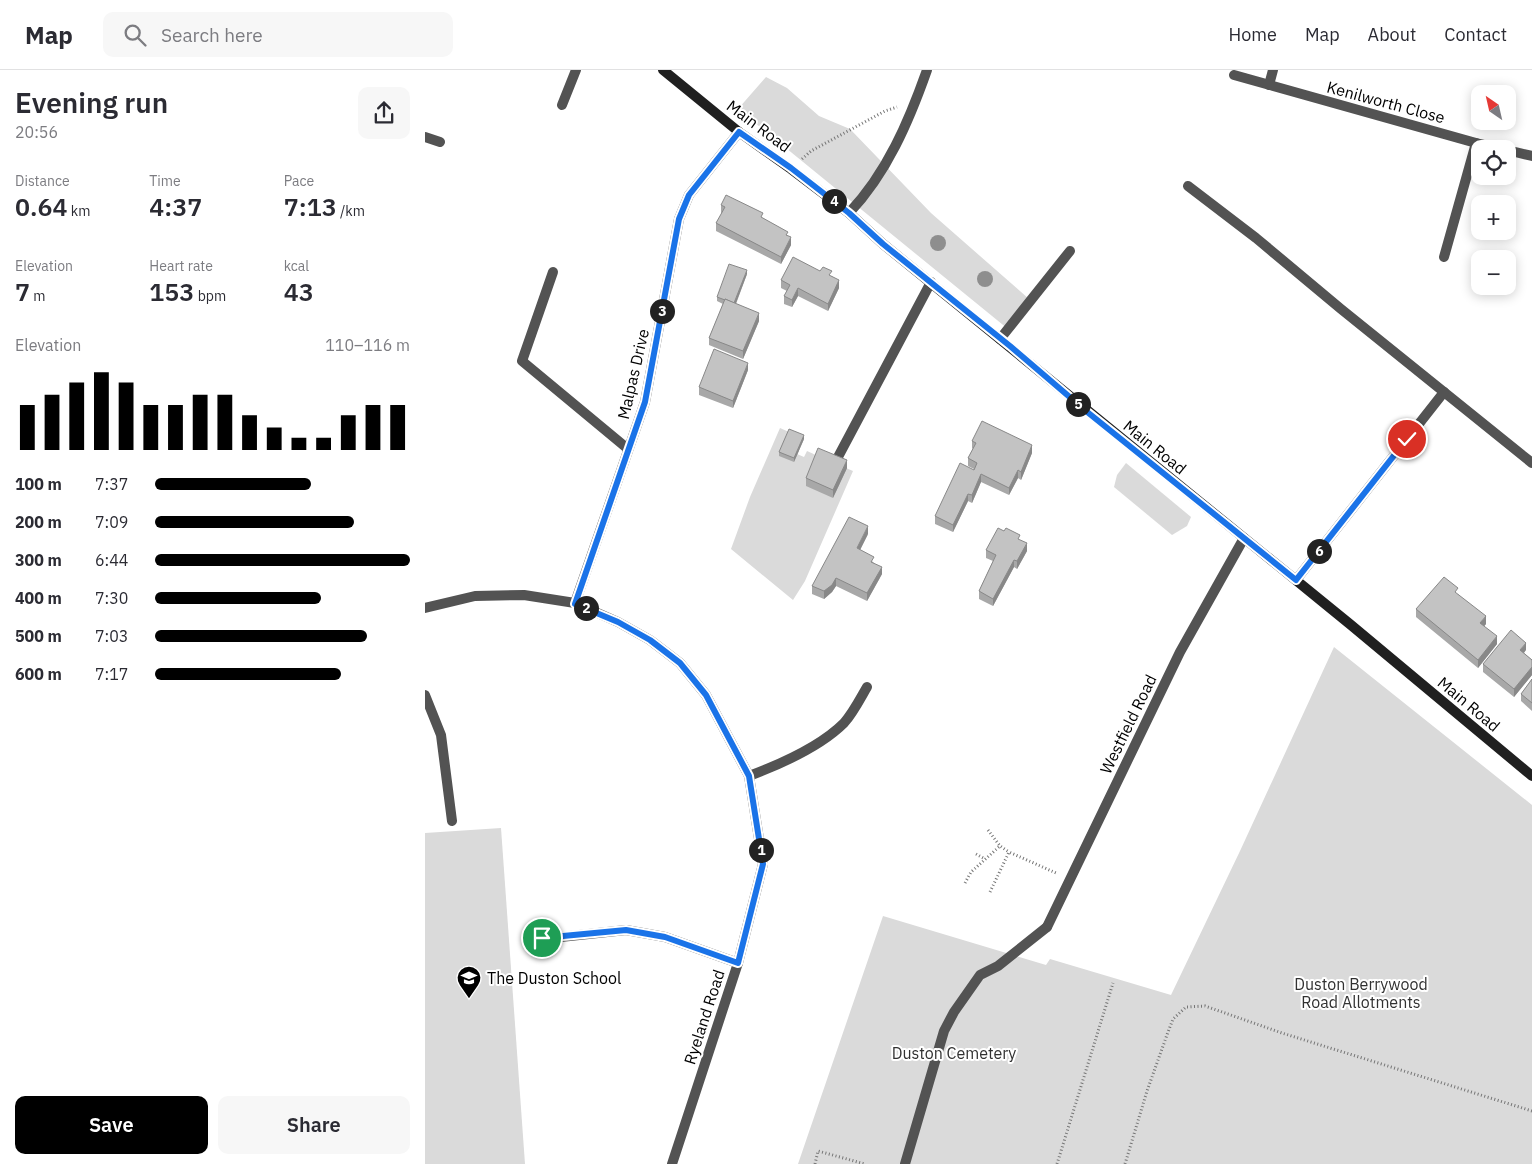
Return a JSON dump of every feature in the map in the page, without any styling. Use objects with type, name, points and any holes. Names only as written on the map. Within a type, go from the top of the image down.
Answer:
[{"type":"street","points":[[562,105],[576,70]]},
{"type":"street","name":"Main Road","points":[[663,70],[739,132],[791,168],[849,213],[883,244],[1296,580],[1532,776]]},
{"type":"street","points":[[849,213],[861,201],[901,136],[927,70]]},
{"type":"street","points":[[1269,85],[1273,70]]},
{"type":"street","name":"Kenilworth Close","points":[[1234,75],[1471,142]]},
{"type":"street","name":"Malpas Drive","points":[[575,604],[645,402],[679,219],[689,195],[739,132]]},
{"type":"street","points":[[425,137],[440,142]]},
{"type":"street","points":[[1516,152],[1532,156]]},
{"type":"street","points":[[1444,257],[1471,161]]},
{"type":"street","points":[[1188,186],[1256,238],[1532,463]]},
{"type":"street","points":[[1000,339],[1070,252]]},
{"type":"street","points":[[553,272],[522,361],[629,449]]},
{"type":"street","points":[[838,456],[931,282]]},
{"type":"street","points":[[1296,580],[1444,392]]},
{"type":"street","name":"Westfield Road","points":[[905,1164],[944,1031],[954,1012],[980,975],[998,966],[1047,927],[1179,652],[1244,538]]},
{"type":"street","name":"Ryeland Road","points":[[425,608],[475,596],[524,595],[575,604],[618,622],[650,640],[680,663],[706,695],[749,776],[763,864],[738,963],[672,1164]]},
{"type":"street","points":[[749,776],[792,758],[823,740],[844,722],[867,687]]},
{"type":"street","points":[[425,695],[441,735],[451,820]]},
{"type":"street","points":[[542,938],[626,930],[665,937],[738,963]]},
{"type":"path","points":[[791,168],[811,151],[885,110],[916,101]]},
{"type":"path","points":[[988,830],[1000,846],[1009,852],[1059,874]]},
{"type":"path","points":[[965,883],[971,872],[1000,846]]},
{"type":"path","points":[[990,892],[1009,852]]},
{"type":"path","points":[[976,854],[985,859]]},
{"type":"path","points":[[1057,1164],[1113,983]]},
{"type":"path","points":[[1125,1164],[1147,1092],[1173,1019],[1186,1007],[1205,1006],[1283,1033],[1532,1111]]},
{"type":"path","points":[[815,1164],[818,1151],[865,1164]]},
{"type":"green space","points":[[766,77],[787,88],[819,116],[850,129],[931,213],[1029,299],[1008,329],[738,109]]},
{"type":"green space","points":[[780,428],[789,432],[794,462],[797,454],[804,457],[807,451],[818,456],[833,498],[846,468],[853,471],[805,581],[793,600],[731,549],[750,497]]},
{"type":"green space","points":[[1126,463],[1191,517],[1187,526],[1172,535],[1114,487],[1117,475]]},
{"type":"green space","name":"Duston Berrywood Road Allotments","points":[[1334,647],[1532,805],[1532,1164],[798,1164],[883,916],[1046,965],[1050,959],[1171,995]]},
{"type":"green space","name":"The Duston School","points":[[501,828],[525,1164],[425,1164],[425,833]]},
{"type":"building","points":[[726,195],[763,213],[761,217],[788,232],[786,235],[791,237],[781,257],[716,223],[725,207],[721,205]]},
{"type":"building","points":[[793,257],[820,271],[823,267],[832,271],[829,275],[839,280],[828,304],[798,288],[792,300],[784,296],[790,285],[781,280]]},
{"type":"building","points":[[729,264],[747,270],[734,303],[717,297]]},
{"type":"building","points":[[725,299],[759,313],[743,351],[709,338]]},
{"type":"building","points":[[714,349],[748,363],[733,401],[699,387]]},
{"type":"building","points":[[982,421],[1032,445],[1021,472],[1018,470],[1009,488],[981,474],[972,495],[968,494],[953,525],[935,516],[960,463],[974,470],[977,463],[968,458],[976,443],[972,441]]},
{"type":"building","points":[[789,429],[804,435],[794,458],[779,452]]},
{"type":"building","points":[[818,448],[847,460],[833,490],[806,478]]},
{"type":"building","points":[[849,517],[868,526],[857,548],[874,557],[871,562],[882,567],[867,593],[836,578],[832,585],[824,591],[812,586]]},
{"type":"building","points":[[998,528],[1004,531],[1006,528],[1020,535],[1018,539],[1027,543],[1017,561],[1014,560],[993,599],[979,591],[996,555],[986,550]]},
{"type":"building","points":[[1444,577],[1458,588],[1455,592],[1486,616],[1480,623],[1497,636],[1478,660],[1416,609]]},
{"type":"building","points":[[1511,630],[1526,643],[1520,650],[1532,660],[1532,667],[1514,689],[1483,664]]},
{"type":"building","points":[[1532,679],[1532,703],[1521,694]]},
{"type":"place","name":"The Duston School","points":[[469,999]]},
{"type":"route","points":[[542,938],[626,930],[665,937],[738,963],[763,864],[749,776],[706,695],[680,663],[650,640],[618,622],[575,604],[645,402],[679,219],[689,195],[739,132],[791,168],[849,213],[883,244],[1010,346],[1086,411],[1296,580],[1407,439]]},
{"type":"park label","name":"Duston Cemetery","points":[[954,1053]]}]
